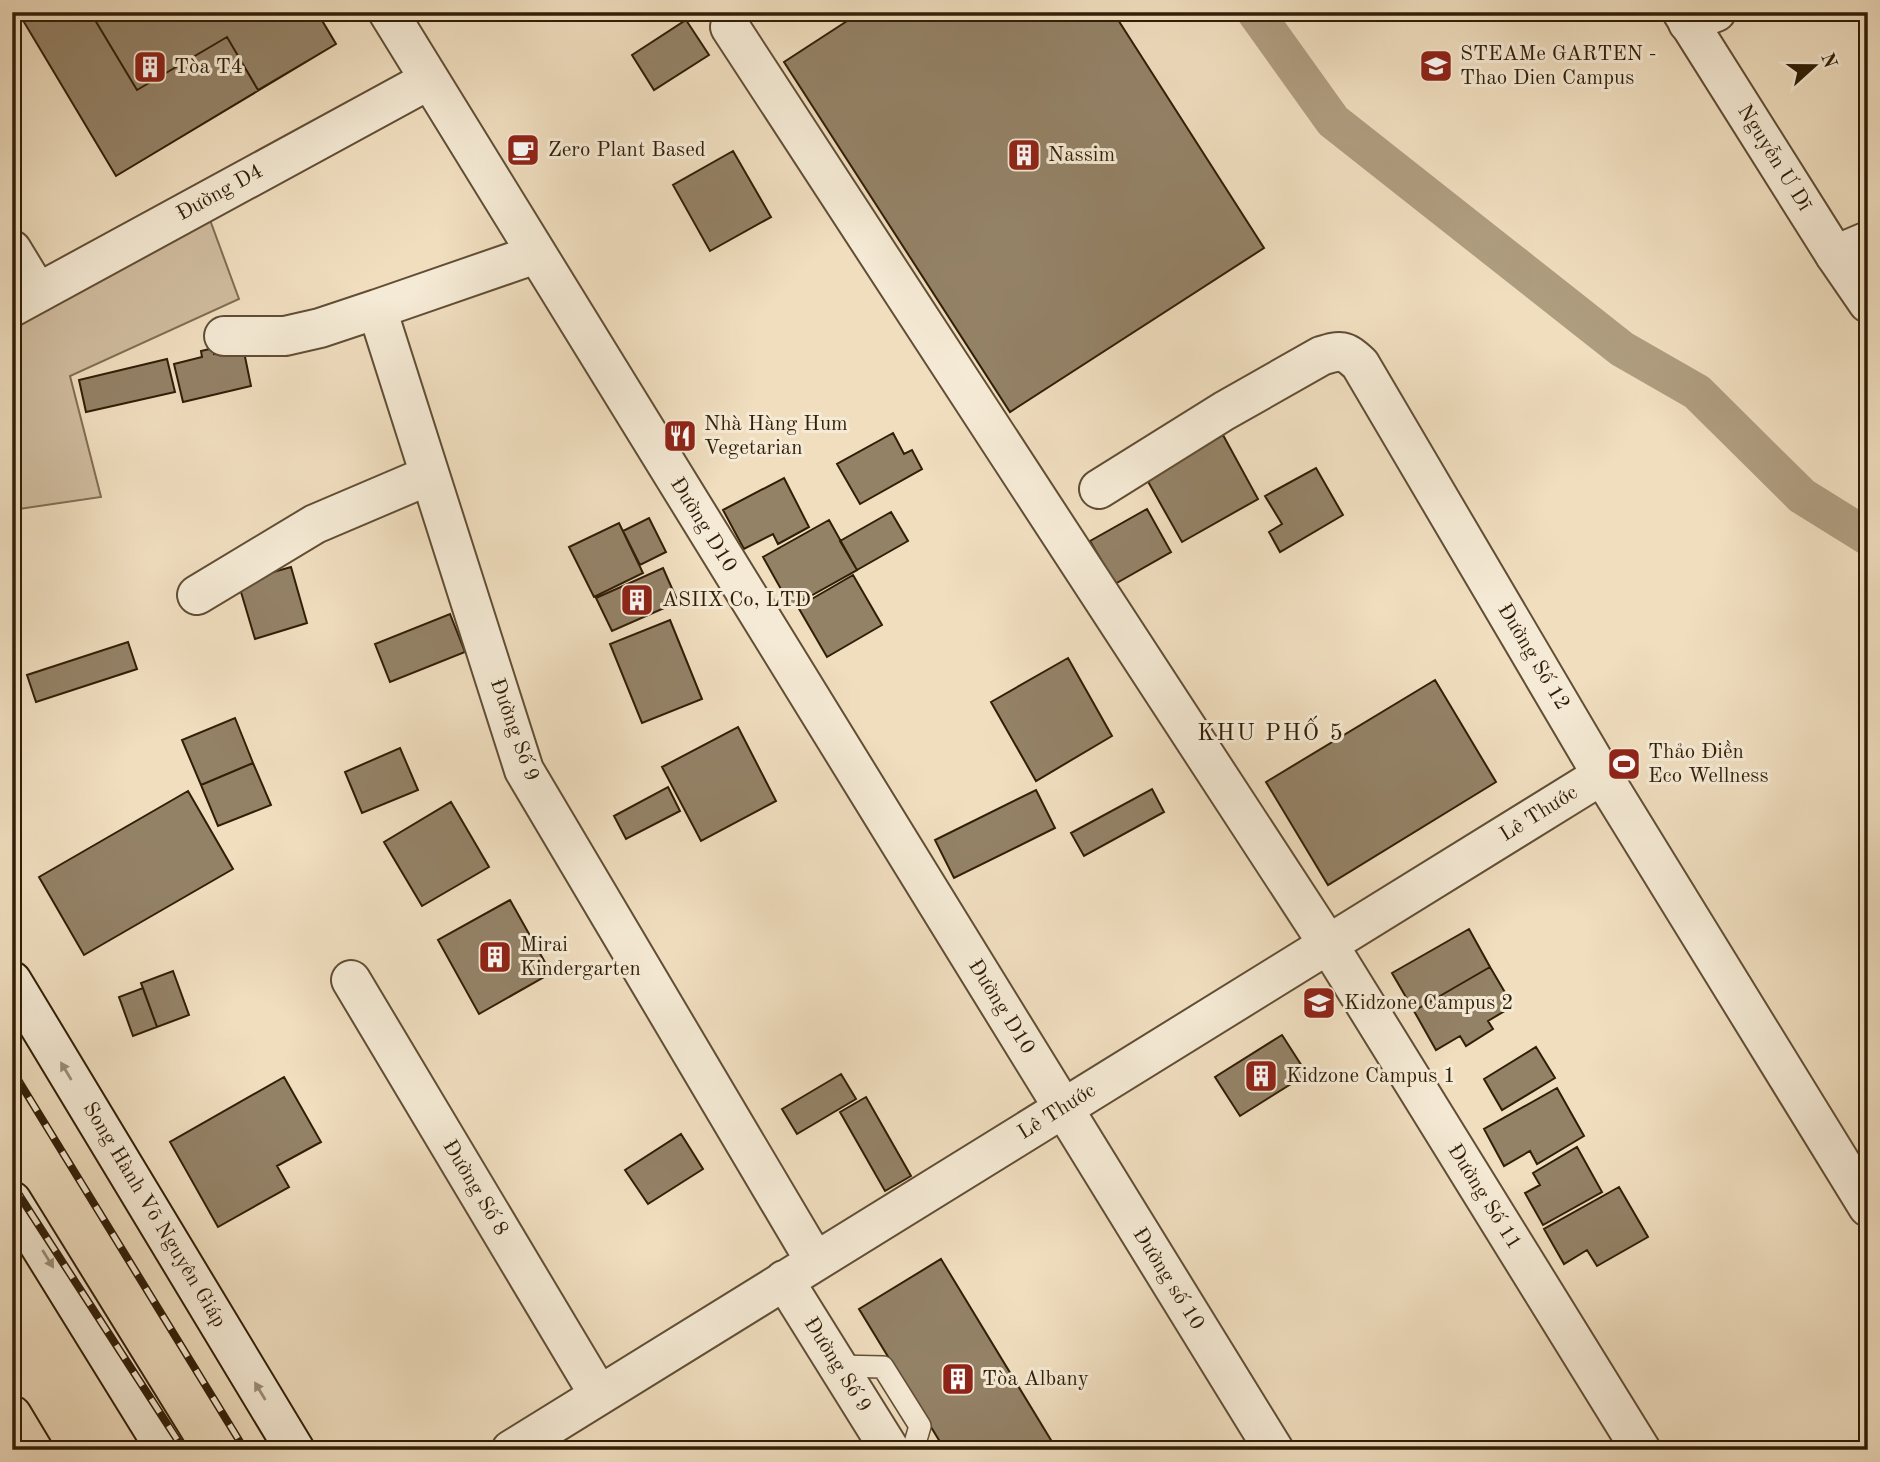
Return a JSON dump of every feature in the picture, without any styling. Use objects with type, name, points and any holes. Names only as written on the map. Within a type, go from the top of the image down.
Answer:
[{"type":"highway","points":[[12,1415],[33,1450]]},
{"type":"street","name":"Đường D10","points":[[388,12],[1063,1108]]},
{"type":"street","name":"Nguyễn Ư Dĩ","points":[[1695,16],[1852,248],[1868,303]]},
{"type":"street","name":"Đường Số 11","points":[[730,27],[1328,944],[1641,1450]]},
{"type":"street","name":"Đường D4","points":[[19,276],[429,80]]},
{"type":"street","points":[[223,336],[285,336],[320,328],[536,254]]},
{"type":"street","name":"Đường Số 9","points":[[377,309],[524,770],[800,1271],[837,1366],[890,1450]]},
{"type":"street","name":"Đường Số 12","points":[[1099,489],[1224,411],[1321,356],[1338,351],[1348,353],[1360,364],[1602,775],[1868,1207]]},
{"type":"street","points":[[197,595],[315,524],[430,475]]},
{"type":"street","name":"Lê Thước","points":[[511,1450],[1602,775]]},
{"type":"street","name":"Đường Số 8","points":[[351,980],[599,1395]]},
{"type":"street","name":"Song Hành Võ Nguyên Giáp","points":[[12,981],[295,1450]]},
{"type":"street","name":"Đường số 10","points":[[1063,1108],[1274,1450]]},
{"type":"street","points":[[12,1201],[166,1450]]},
{"type":"lane","points":[[837,1366],[884,1367],[920,1426],[913,1450]]},
{"type":"shaded area","points":[[206,209],[239,299],[70,376],[101,497],[12,510],[12,318]]},
{"type":"building","points":[[18,12],[317,12],[336,44],[116,176]]},
{"type":"building","name":"Tòa T4","points":[[108,12],[317,12],[336,44],[258,90],[227,37],[137,90],[95,20]]},
{"type":"building","name":"Nassim","points":[[861,12],[1113,12],[1264,248],[1010,412],[784,62]]},
{"type":"building","points":[[686,20],[709,55],[654,90],[632,55]]},
{"type":"building","points":[[733,151],[771,217],[710,251],[673,185]]},
{"type":"building","points":[[243,347],[251,386],[183,402],[174,364],[202,357],[201,351],[214,348],[214,354]]},
{"type":"building","points":[[167,359],[175,392],[86,412],[79,380]]},
{"type":"building","points":[[893,433],[904,454],[912,450],[922,469],[860,504],[837,464]]},
{"type":"building","points":[[1223,435],[1258,499],[1182,542],[1146,478]]},
{"type":"building","points":[[1316,468],[1343,515],[1280,552],[1269,532],[1282,524],[1265,496]]},
{"type":"building","points":[[784,478],[809,527],[778,544],[773,534],[744,549],[723,510]]},
{"type":"building","points":[[1147,509],[1171,552],[1115,584],[1090,541]]},
{"type":"building","points":[[891,512],[908,541],[857,570],[840,541]]},
{"type":"building","points":[[649,518],[666,552],[640,565],[623,531]]},
{"type":"building","points":[[829,520],[857,570],[791,607],[763,557]]},
{"type":"building","points":[[619,523],[643,573],[594,597],[569,547]]},
{"type":"building","points":[[291,567],[307,623],[255,639],[238,582]]},
{"type":"building","name":"ASIIX Co, LTD","points":[[663,568],[678,602],[612,631],[596,598]]},
{"type":"building","points":[[853,575],[882,625],[827,657],[798,607]]},
{"type":"building","points":[[450,614],[465,652],[390,682],[375,644]]},
{"type":"building","points":[[670,620],[702,699],[642,723],[610,644]]},
{"type":"building","points":[[128,642],[137,669],[36,702],[27,675]]},
{"type":"building","points":[[1068,658],[1112,736],[1036,781],[991,702]]},
{"type":"building","points":[[1435,680],[1496,782],[1328,885],[1266,782]]},
{"type":"building","points":[[235,718],[253,763],[201,785],[182,740]]},
{"type":"building","points":[[738,727],[776,801],[701,841],[662,767]]},
{"type":"building","points":[[400,748],[418,790],[362,813],[345,772]]},
{"type":"building","points":[[253,763],[271,805],[218,826],[201,785]]},
{"type":"building","points":[[668,787],[680,811],[626,839],[614,816]]},
{"type":"building","points":[[1152,789],[1164,812],[1084,856],[1071,833]]},
{"type":"building","points":[[1036,790],[1055,828],[954,878],[935,840]]},
{"type":"building","points":[[188,791],[233,869],[84,955],[39,877]]},
{"type":"building","points":[[451,802],[489,867],[422,906],[384,842]]},
{"type":"building","name":"Mirai Kindergarten","points":[[510,900],[551,973],[479,1014],[438,940]]},
{"type":"building","points":[[1469,929],[1490,967],[1414,1011],[1392,973]]},
{"type":"building","points":[[1490,967],[1513,1006],[1488,1021],[1493,1029],[1466,1046],[1460,1036],[1436,1050],[1414,1011]]},
{"type":"building","points":[[173,971],[189,1015],[157,1027],[141,983]]},
{"type":"building","points":[[143,988],[157,1027],[133,1036],[119,997]]},
{"type":"building","name":"Kidzone Campus 1","points":[[1282,1035],[1307,1074],[1240,1116],[1215,1077]]},
{"type":"building","points":[[1536,1047],[1555,1078],[1502,1110],[1484,1079]]},
{"type":"building","points":[[841,1074],[856,1099],[797,1134],[782,1109]]},
{"type":"building","points":[[284,1077],[321,1142],[277,1166],[289,1187],[218,1227],[170,1142]]},
{"type":"building","points":[[1557,1088],[1584,1136],[1537,1164],[1530,1151],[1504,1166],[1484,1129]]},
{"type":"building","points":[[866,1097],[911,1176],[885,1191],[840,1112]]},
{"type":"building","points":[[681,1134],[703,1169],[648,1204],[625,1170]]},
{"type":"building","points":[[1577,1147],[1602,1192],[1543,1225],[1525,1193],[1540,1185],[1533,1173]]},
{"type":"building","points":[[1619,1187],[1648,1237],[1597,1266],[1587,1250],[1564,1264],[1544,1229]]},
{"type":"building","name":"Tòa Albany","points":[[941,1259],[1057,1450],[945,1450],[859,1309]]},
{"type":"waterway","points":[[1255,12],[1333,121],[1622,349],[1697,392],[1802,496],[1868,537]]},
{"type":"railway","points":[[12,1070],[245,1450]]},
{"type":"railway","points":[[12,1184],[184,1450]]},
{"type":"place","name":"STEAMe GARTEN - Thao Dien Campus","points":[[1436,66]]},
{"type":"place","name":"Tòa T4","points":[[150,67]]},
{"type":"place","name":"Zero Plant Based","points":[[523,150]]},
{"type":"place","name":"Nassim","points":[[1024,155]]},
{"type":"place","name":"Nhà Hàng Hum Vegetarian","points":[[680,436]]},
{"type":"place","name":"ASIIX Co, LTD","points":[[637,600]]},
{"type":"place","name":"Thảo Điền Eco Wellness","points":[[1624,764]]},
{"type":"place","name":"Mirai Kindergarten","points":[[495,957]]},
{"type":"place","name":"Kidzone Campus 2","points":[[1319,1003]]},
{"type":"place","name":"Kidzone Campus 1","points":[[1261,1076]]},
{"type":"place","name":"Tòa Albany","points":[[958,1379]]},
{"type":"district","name":"KHU PHỐ 5","points":[[1271,733]]}]
